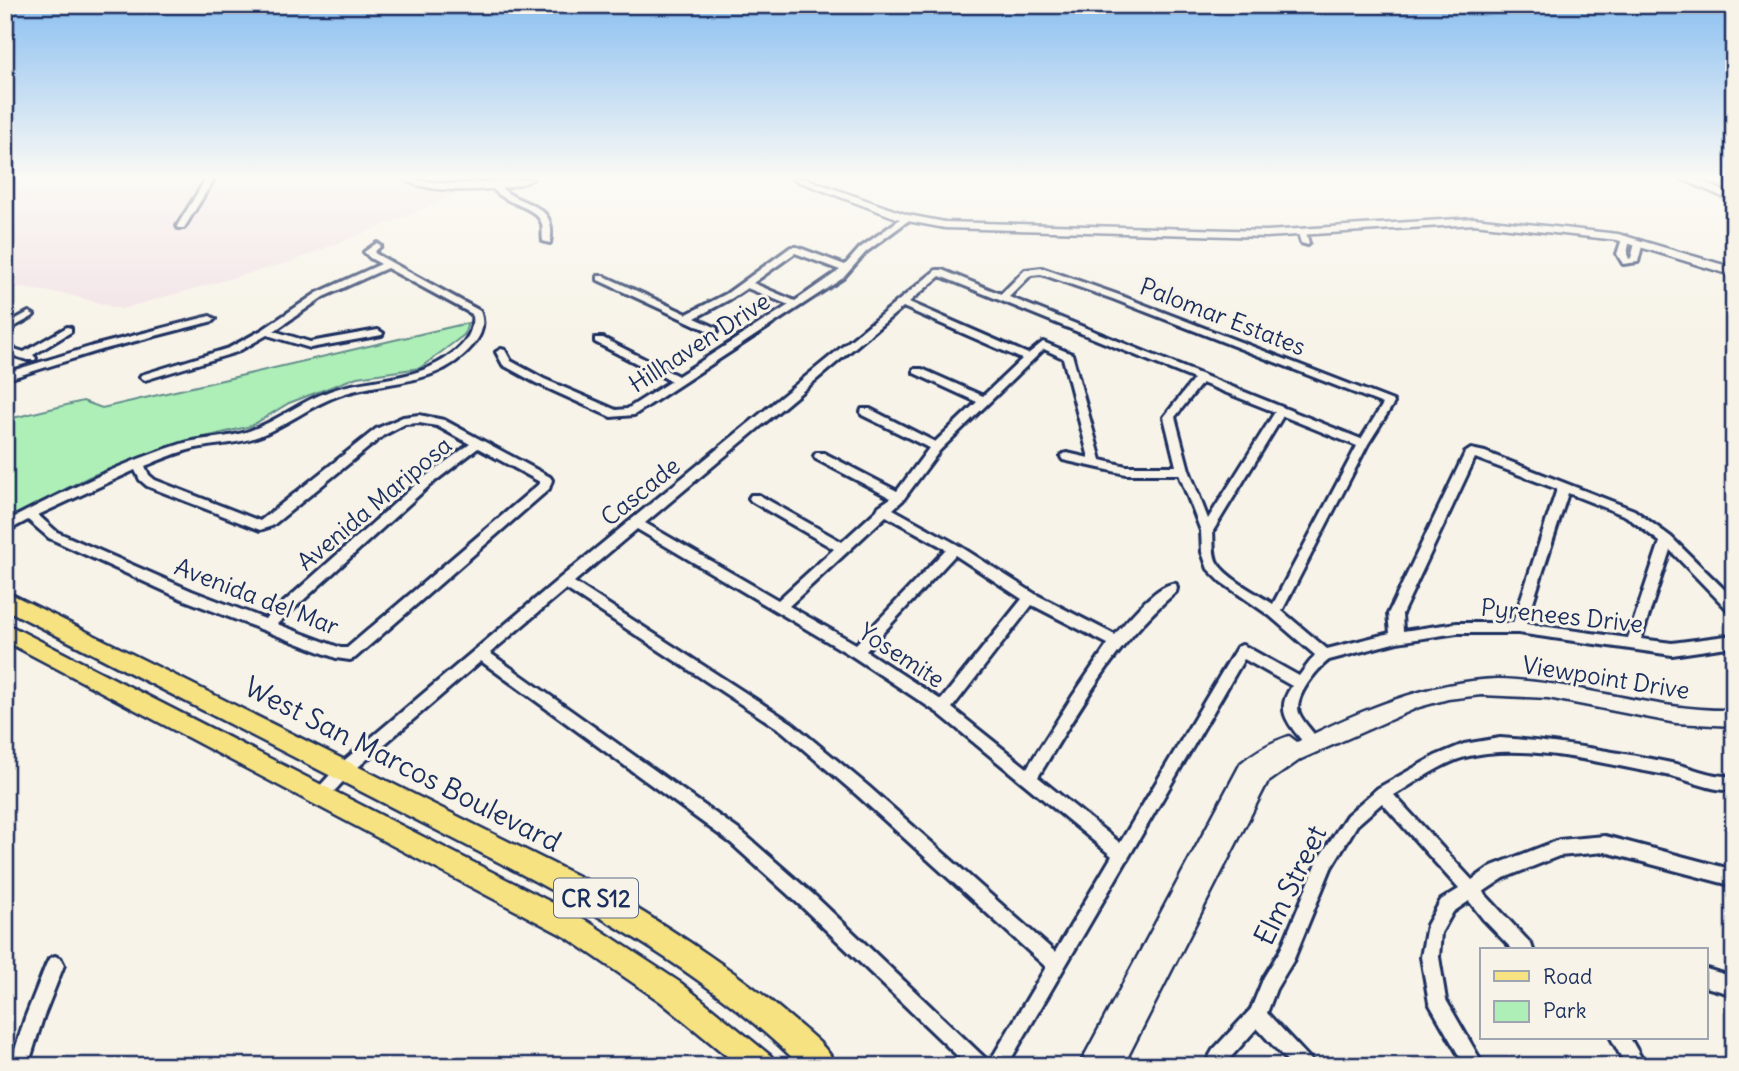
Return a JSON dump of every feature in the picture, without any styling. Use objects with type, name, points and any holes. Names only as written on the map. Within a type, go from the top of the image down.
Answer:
[{"type":"main road","name":"West San Marcos Boulevard","points":[[5,599],[595,898],[653,932],[741,996],[821,1066]]},
{"type":"main road","name":"CR S12","points":[[5,631],[575,928],[631,962],[718,1027],[761,1066]]},
{"type":"street","points":[[547,229],[547,241]]},
{"type":"street","name":"Hillhaven Drive","points":[[501,352],[508,363],[540,382],[615,414],[630,412],[840,276],[863,250],[891,229]]},
{"type":"street","points":[[1116,229],[1304,238],[1394,229]]},
{"type":"street","points":[[1555,229],[1639,242],[1734,272]]},
{"type":"street","points":[[1626,239],[1622,254],[1626,262],[1635,260],[1639,242]]},
{"type":"street","points":[[6,526],[139,465],[186,447],[255,433],[312,402],[353,387],[418,376],[433,370],[470,344],[478,331],[477,313],[369,252],[377,246]]},
{"type":"street","points":[[688,318],[746,284],[794,249],[846,269]]},
{"type":"street","points":[[145,377],[233,350],[266,332],[320,295],[388,264]]},
{"type":"street","name":"Palomar Estates","points":[[1003,297],[1028,272],[1042,271],[1389,402],[1363,444]]},
{"type":"street","name":"Cascade","points":[[322,794],[345,769],[565,582],[939,272],[1003,297]]},
{"type":"street","points":[[601,278],[713,330]]},
{"type":"street","points":[[746,284],[795,304]]},
{"type":"street","points":[[1003,297],[1363,444],[1275,612]]},
{"type":"street","points":[[903,303],[1029,358]]},
{"type":"street","points":[[5,329],[29,314]]},
{"type":"street","points":[[5,377],[110,345],[210,320]]},
{"type":"street","points":[[25,356],[67,330]]},
{"type":"street","points":[[266,332],[310,345],[378,333]]},
{"type":"street","points":[[600,340],[679,381]]},
{"type":"street","points":[[779,607],[899,497],[936,447],[1043,345],[1068,356],[1096,464]]},
{"type":"street","points":[[5,349],[35,360],[40,366]]},
{"type":"street","points":[[918,371],[984,401]]},
{"type":"street","points":[[1200,378],[1169,417],[1183,470],[1207,531],[1212,566],[1275,612],[1325,655],[1299,683],[1291,698],[1292,714],[1312,742]]},
{"type":"street","points":[[1207,531],[1281,411]]},
{"type":"street","points":[[866,412],[936,447]]},
{"type":"street","points":[[139,465],[144,477],[151,482],[260,526],[268,523],[390,426],[403,421],[429,420],[478,443]]},
{"type":"street","name":"Avenida del Mar","points":[[29,514],[53,535],[187,595],[341,654],[350,654],[545,486],[546,480],[478,443]]},
{"type":"street","name":"Avenida Mariposa","points":[[267,625],[426,482],[478,443]]},
{"type":"street","points":[[1397,637],[1395,614],[1471,453],[1481,454],[1630,513],[1667,540],[1734,607]]},
{"type":"street","points":[[820,456],[899,497]]},
{"type":"street","points":[[1067,457],[1126,470],[1183,470]]},
{"type":"street","points":[[1518,628],[1564,486]]},
{"type":"street","points":[[755,498],[843,548]]},
{"type":"street","points":[[883,509],[954,548],[1030,598],[1117,642]]},
{"type":"street","name":"Yosemite","points":[[637,524],[857,652],[943,709],[1030,776],[1122,854]]},
{"type":"street","points":[[1633,644],[1667,540]]},
{"type":"street","points":[[857,652],[954,548]]},
{"type":"street","points":[[565,582],[787,727],[863,791],[1057,965]]},
{"type":"street","points":[[1030,776],[1117,642],[1146,607],[1171,588]]},
{"type":"street","points":[[943,709],[1030,598]]},
{"type":"street","name":"Pyrenees Drive","points":[[1325,655],[1397,637],[1457,628],[1518,628],[1672,649],[1734,640]]},
{"type":"street","points":[[997,1066],[1242,651],[1299,683]]},
{"type":"street","points":[[481,654],[737,838],[809,902],[981,1066]]},
{"type":"street","name":"Viewpoint Drive","points":[[1110,1066],[1260,777],[1280,760],[1312,742],[1416,700],[1448,691],[1484,688],[1534,687],[1665,713],[1712,719],[1734,718]]},
{"type":"street","name":"Viewpoint Drive","points":[[1091,1066],[1248,769],[1261,758],[1288,744],[1312,742]]},
{"type":"street","name":"Elm Street","points":[[1213,1066],[1257,1015],[1270,983],[1287,955],[1325,863],[1352,820],[1383,793],[1440,761],[1464,751],[1500,746],[1550,748],[1674,770],[1722,784],[1734,783]]},
{"type":"street","points":[[1383,793],[1470,889],[1489,914],[1523,948]]},
{"type":"street","points":[[1475,1066],[1438,1003],[1430,957],[1433,931],[1447,906],[1470,889],[1523,861],[1559,849],[1605,844],[1734,878]]},
{"type":"street","points":[[19,1066],[55,965]]},
{"type":"street","points":[[1708,979],[1734,986]]},
{"type":"street","points":[[1257,1015],[1305,1066]]},
{"type":"street","points":[[1621,1040],[1637,1066]]},
{"type":"shaded area","points":[[5,229],[374,229],[287,263],[121,309],[66,294],[5,286]]},
{"type":"green space","points":[[468,323],[464,335],[420,368],[357,377],[289,403],[251,426],[168,446],[89,477],[5,520],[5,421],[83,401],[102,408]]}]
